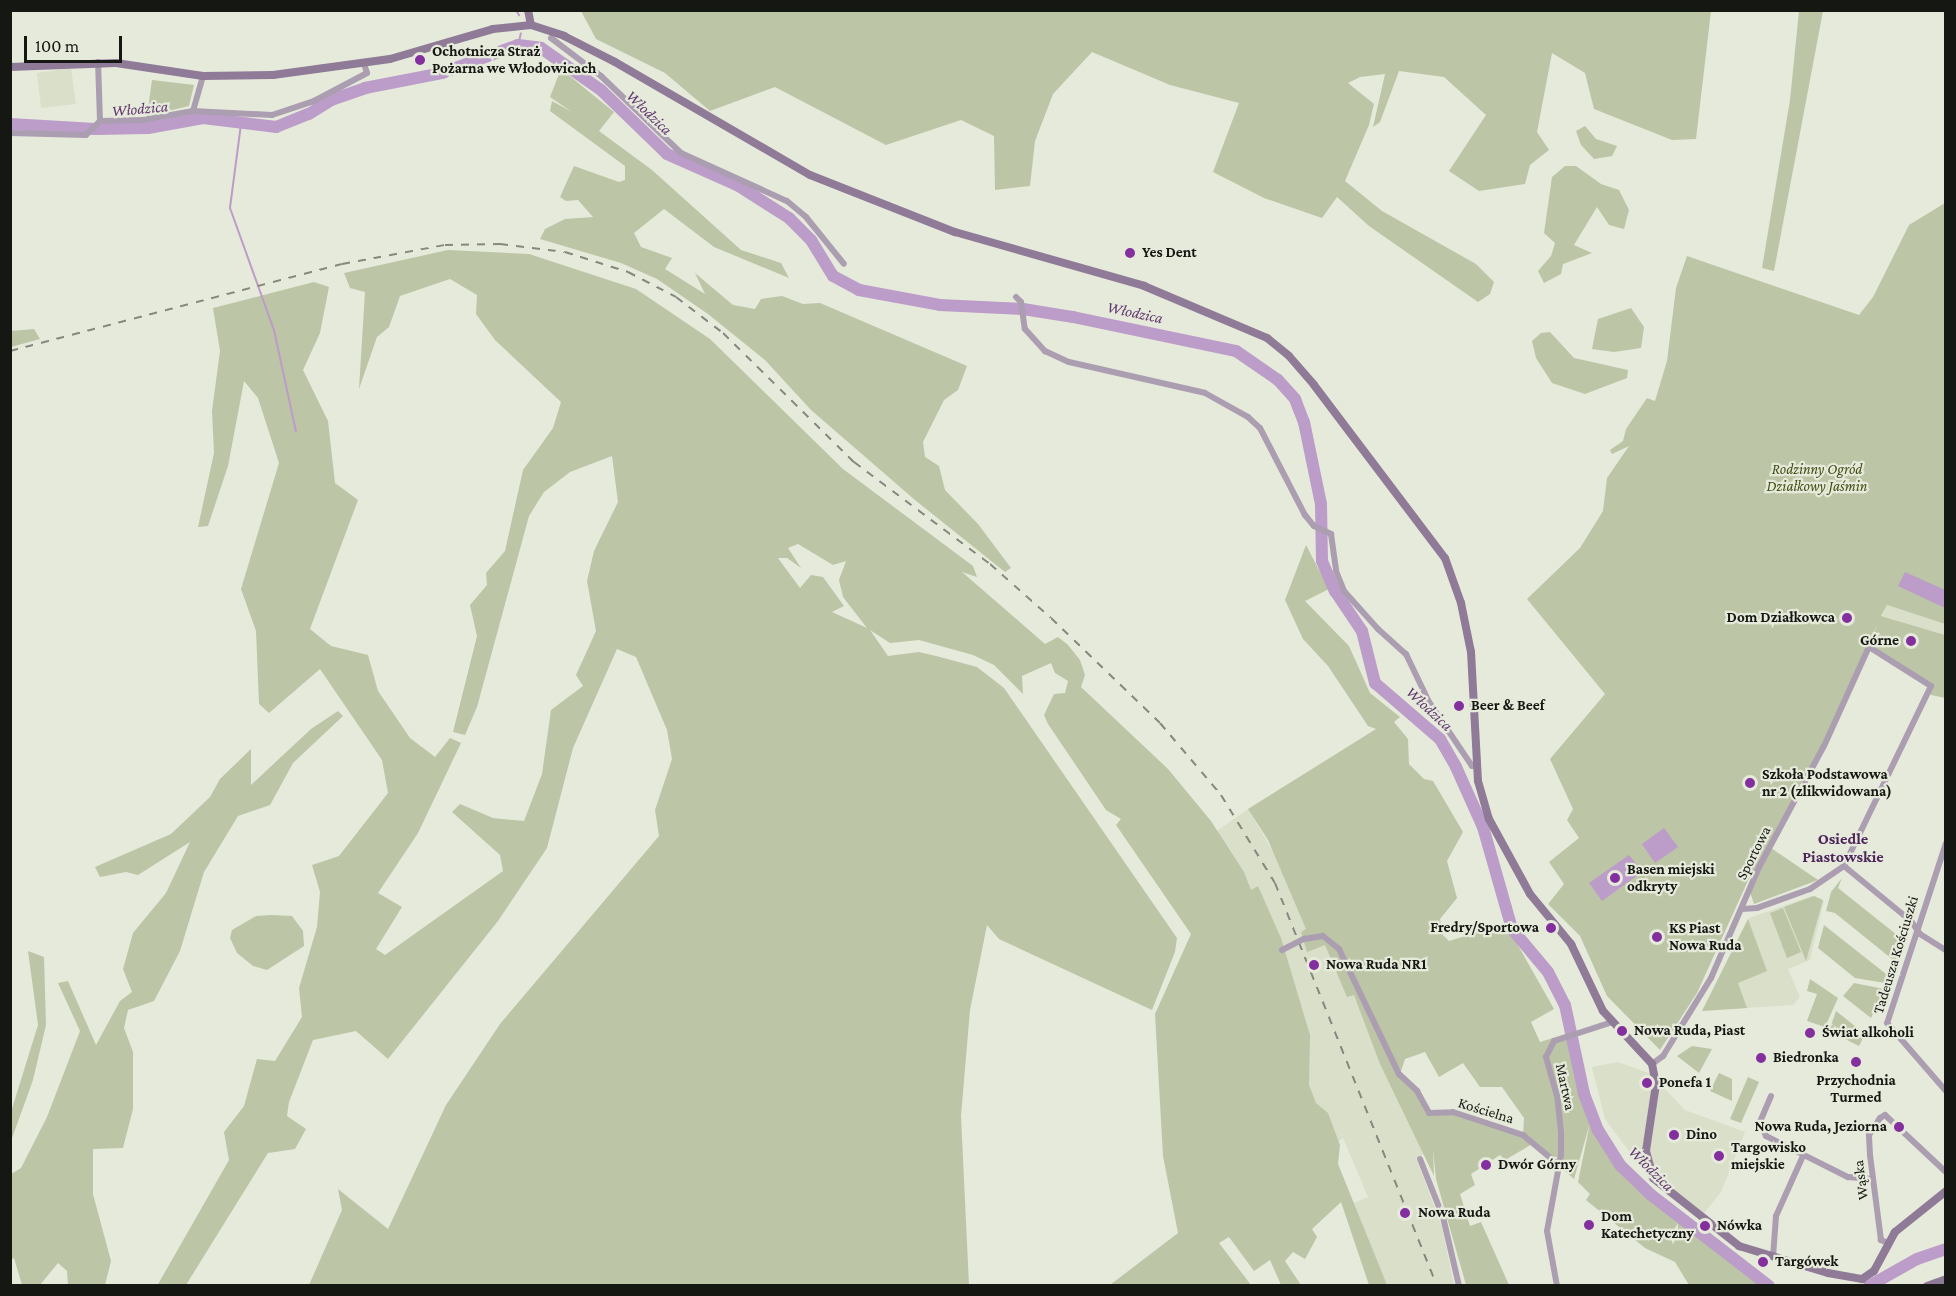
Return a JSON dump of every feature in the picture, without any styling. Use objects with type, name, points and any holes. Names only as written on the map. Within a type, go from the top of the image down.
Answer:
[{"type":"street","points":[[528,10],[531,25]]},
{"type":"street","points":[[10,67],[98,62],[203,76],[273,75],[364,64],[507,26],[531,25],[601,76],[681,153],[787,201],[806,217],[844,264]]},
{"type":"street","points":[[551,38],[615,62],[810,175],[955,232],[1107,273],[1244,326],[1289,356],[1426,528],[1451,573],[1471,652],[1477,766],[1490,819],[1514,868],[1571,944],[1612,1022],[1652,1064],[1656,1084],[1646,1151],[1653,1178],[1739,1246],[1862,1282],[1874,1271],[1895,1232],[1946,1191]]},
{"type":"street","points":[[98,62],[98,123]]},
{"type":"street","points":[[10,133],[86,135],[98,123],[143,120],[193,111],[272,115],[314,101],[367,73],[364,64]]},
{"type":"street","points":[[193,111],[203,76]]},
{"type":"street","points":[[1018,299],[1023,320],[1034,342],[1069,362],[1205,393],[1248,417],[1265,436],[1297,501],[1314,526],[1331,534],[1336,571],[1344,591],[1378,629],[1406,654],[1434,709],[1472,766],[1477,766]]},
{"type":"street","name":"Sportowa","points":[[1652,1064],[1663,1056],[1711,978],[1759,867],[1824,746],[1869,647],[1931,686],[1844,866]]},
{"type":"street","name":"Tadeusza Kościuszki","points":[[1946,843],[1887,1023],[1946,1091]]},
{"type":"street","points":[[1742,909],[1758,908],[1810,889],[1844,866],[1917,927],[1920,934],[1946,950]]},
{"type":"street","name":"Kościelna","points":[[1282,950],[1304,939],[1323,936],[1338,949],[1399,1074],[1417,1091],[1429,1113],[1453,1112],[1523,1136],[1559,1165]]},
{"type":"street","name":"Martwa","points":[[1559,1165],[1559,1110],[1546,1057],[1554,1041],[1612,1022]]},
{"type":"street","points":[[1771,1096],[1761,1130],[1803,1156],[1848,1177],[1872,1179]]},
{"type":"street","name":"Wąska","points":[[1888,1243],[1881,1240],[1872,1179],[1869,1135],[1884,1115],[1946,1172]]},
{"type":"street","points":[[1773,1257],[1776,1216],[1803,1156]]},
{"type":"street","points":[[1420,1159],[1443,1217],[1459,1286]]},
{"type":"street","points":[[1557,1286],[1547,1231],[1559,1165]]},
{"type":"street","points":[[1927,1286],[1946,1279]]},
{"type":"shaded area","points":[[71,68],[76,104],[41,108],[37,73]]},
{"type":"shaded area","points":[[1905,572],[1945,590],[1945,608],[1898,586]]},
{"type":"shaded area","points":[[1886,605],[1945,624],[1945,635],[1882,616]]},
{"type":"shaded area","points":[[1248,809],[1346,975],[1427,1153],[1416,1158],[1442,1227],[1454,1285],[1373,1285],[1347,1206],[1368,1197],[1343,1138],[1324,1152],[1295,1038],[1217,831]]},
{"type":"shaded area","name":"Basen miejski odkryty","points":[[1664,828],[1678,847],[1655,863],[1642,844]]},
{"type":"shaded area","name":"Basen miejski odkryty","points":[[1629,855],[1642,872],[1602,901],[1589,883]]},
{"type":"shaded area","points":[[1812,896],[1824,901],[1810,960],[1788,969],[1800,997],[1793,1005],[1702,1011],[1749,918]]},
{"type":"shaded area","points":[[1618,1062],[1651,1074],[1685,1110],[1745,1132],[1721,1192],[1704,1213],[1655,1175],[1650,1150],[1652,1083],[1640,1166],[1605,1119],[1592,1067]]},
{"type":"green space","points":[[581,11],[1711,11],[1696,139],[1672,140],[1594,109],[1585,73],[1552,53],[1537,132],[1549,150],[1530,165],[1525,184],[1479,191],[1449,171],[1486,115],[1444,77],[1399,71],[1380,122],[1373,127],[1385,74],[1360,77],[1348,83],[1374,104],[1369,125],[1345,181],[1382,211],[1476,264],[1494,282],[1490,294],[1478,302],[1369,226],[1337,197],[1322,218],[1264,198],[1213,172],[1239,103],[1170,85],[1092,52],[1053,94],[1035,141],[1030,186],[995,190],[994,136],[961,120],[886,145],[775,87],[710,111],[665,73],[596,39]]},
{"type":"green space","points":[[1799,11],[1823,11],[1774,271],[1762,268],[1790,100]]},
{"type":"green space","points":[[561,69],[614,112],[599,131],[652,170],[741,250],[781,263],[789,278],[714,247],[664,209],[634,233],[641,247],[672,258],[665,269],[705,294],[695,273],[733,305],[755,309],[761,299],[782,296],[803,304],[820,303],[967,366],[958,390],[944,400],[923,442],[925,457],[939,466],[945,490],[978,524],[1011,568],[1005,572],[915,500],[811,410],[765,360],[708,314],[657,279],[621,263],[540,239],[545,229],[565,219],[593,217],[578,200],[566,201],[560,197],[574,166],[619,182],[625,180],[625,166],[550,111],[552,101],[572,112],[550,97]]},
{"type":"green space","points":[[152,80],[194,85],[189,106],[147,116]]},
{"type":"green space","points":[[1585,126],[1596,139],[1617,146],[1612,156],[1594,159],[1581,145],[1576,131]]},
{"type":"green space","points":[[1565,166],[1576,166],[1601,184],[1619,190],[1629,210],[1624,229],[1609,225],[1597,207],[1574,245],[1592,253],[1563,264],[1561,274],[1544,283],[1538,271],[1551,256],[1555,243],[1544,233],[1552,177]]},
{"type":"green space","name":"Rodzinny Ogród Działkowy Jaśmin","points":[[1945,203],[1945,624],[1887,605],[1881,616],[1945,635],[1945,698],[1927,694],[1931,686],[1869,647],[1877,625],[1815,763],[1759,867],[1751,874],[1697,993],[1660,1050],[1607,996],[1580,936],[1548,904],[1564,884],[1549,862],[1579,838],[1567,820],[1573,809],[1550,759],[1605,694],[1527,599],[1580,548],[1603,511],[1607,478],[1629,446],[1612,454],[1610,450],[1623,441],[1626,429],[1647,398],[1655,401],[1667,361],[1676,288],[1687,256],[1859,315],[1873,297],[1909,225]]},
{"type":"green space","points":[[448,250],[529,254],[636,289],[710,339],[843,469],[973,566],[977,577],[962,572],[1045,644],[1058,637],[1068,645],[1080,660],[1085,675],[1081,687],[1168,769],[1211,821],[1244,872],[1251,890],[1258,886],[1281,938],[1310,1035],[1309,1085],[1316,1103],[1328,1113],[1340,1145],[1338,1164],[1387,1285],[1369,1285],[1341,1202],[1312,1229],[1317,1237],[1305,1259],[1293,1252],[1285,1261],[1301,1285],[1281,1285],[1270,1260],[1254,1271],[1229,1237],[1219,1243],[1251,1285],[1110,1285],[1178,1233],[1163,1156],[1155,1014],[1191,934],[1116,825],[1121,819],[1106,810],[1048,724],[1044,715],[1054,694],[1065,693],[1068,681],[1055,673],[1051,663],[1022,676],[1023,694],[994,665],[973,655],[919,640],[890,643],[870,630],[888,656],[919,652],[977,667],[1004,688],[1177,938],[1175,952],[1152,1010],[999,939],[987,925],[970,1010],[961,1116],[969,1285],[309,1285],[342,1210],[338,1189],[388,1229],[446,1105],[500,1024],[659,836],[655,810],[672,759],[667,730],[636,657],[617,649],[573,748],[547,848],[498,921],[388,1059],[356,1031],[313,1040],[289,1102],[287,1116],[306,1129],[295,1149],[268,1153],[186,1285],[157,1286],[229,1160],[224,1132],[244,1106],[257,1059],[275,1061],[302,1017],[299,988],[317,927],[320,892],[312,865],[339,856],[388,793],[382,760],[320,669],[269,713],[259,704],[256,631],[241,589],[279,463],[258,398],[244,381],[228,466],[208,526],[198,527],[214,453],[212,411],[220,351],[213,308],[314,282],[329,287],[320,333],[303,370],[328,421],[335,483],[358,500],[310,629],[331,646],[368,655],[378,691],[410,738],[435,757],[450,738],[461,743],[418,833],[378,893],[402,907],[376,949],[385,955],[503,871],[500,855],[452,812],[460,804],[493,818],[524,821],[542,774],[551,710],[583,686],[576,675],[596,631],[587,581],[594,551],[618,502],[612,456],[570,472],[544,492],[529,516],[477,707],[465,735],[453,732],[477,636],[470,605],[487,585],[486,573],[505,551],[523,470],[553,428],[561,402],[495,340],[476,314],[477,295],[450,279],[400,296],[389,327],[377,337],[359,389],[365,292],[350,288],[344,273]],"holes":[[[798,544],[833,565],[846,561],[839,580],[843,597],[867,628],[832,612],[844,606],[823,577],[811,575],[800,588],[778,558],[787,558],[801,568],[788,548]]]},
{"type":"green space","points":[[1631,308],[1644,327],[1641,348],[1614,352],[1592,349],[1598,319]]},
{"type":"green space","points":[[34,329],[40,339],[11,347],[11,331]]},
{"type":"green space","points":[[1550,332],[1574,358],[1628,370],[1627,378],[1585,394],[1552,383],[1536,358],[1532,341],[1541,333]]},
{"type":"green space","points":[[1306,545],[1329,589],[1305,601],[1349,646],[1370,693],[1400,717],[1394,722],[1408,739],[1409,764],[1424,779],[1433,781],[1463,832],[1447,861],[1457,898],[1440,919],[1443,935],[1449,941],[1506,924],[1554,1009],[1531,1022],[1540,1042],[1572,1032],[1584,1094],[1598,1130],[1620,1165],[1650,1194],[1769,1285],[1689,1285],[1675,1262],[1645,1248],[1586,1200],[1590,1194],[1578,1182],[1590,1123],[1574,1179],[1534,1143],[1505,1160],[1500,1155],[1471,1174],[1475,1185],[1460,1194],[1470,1226],[1481,1222],[1509,1285],[1466,1285],[1436,1179],[1433,1149],[1434,1176],[1380,1064],[1354,995],[1347,997],[1325,945],[1307,952],[1301,932],[1306,929],[1268,840],[1248,809],[1376,729],[1368,726],[1328,666],[1303,639],[1285,600]],"holes":[[[1425,1052],[1439,1077],[1463,1063],[1480,1087],[1502,1087],[1524,1118],[1523,1135],[1453,1112],[1429,1113],[1417,1091],[1400,1074],[1405,1059]]]},
{"type":"green space","points":[[338,711],[343,716],[293,763],[270,805],[238,816],[204,872],[180,951],[154,1001],[128,1010],[124,1028],[133,1052],[133,1109],[123,1148],[93,1149],[93,1194],[111,1261],[105,1285],[68,1285],[67,1271],[58,1263],[40,1285],[22,1285],[14,1258],[11,1260],[11,1174],[21,1168],[47,1117],[80,1031],[58,983],[68,981],[96,1045],[120,1001],[132,992],[123,969],[133,933],[166,893],[190,842],[138,875],[126,872],[100,877],[95,867],[171,834],[210,797],[220,779],[251,749],[251,785],[311,729]]},
{"type":"green space","points":[[1771,848],[1818,880],[1754,904],[1750,892]]},
{"type":"green space","points":[[1842,878],[1838,888],[1897,935],[1904,927],[1897,963],[1835,913],[1826,911],[1831,892]]},
{"type":"green space","points":[[1814,896],[1823,900],[1806,961],[1784,907]]},
{"type":"green space","points":[[1783,908],[1801,952],[1787,958],[1770,913]]},
{"type":"green space","points":[[256,916],[292,916],[303,931],[304,946],[267,970],[253,966],[237,953],[230,938],[232,930]]},
{"type":"green space","points":[[1748,919],[1767,971],[1738,983],[1747,1008],[1702,1011]]},
{"type":"green space","points":[[1824,925],[1886,974],[1885,983],[1855,978],[1818,948]]},
{"type":"green space","points":[[28,951],[44,957],[46,1025],[33,1080],[11,1141],[11,1112],[38,1025]]},
{"type":"green space","points":[[1810,979],[1838,998],[1825,1027],[1807,1021],[1817,994],[1807,991]]},
{"type":"green space","points":[[1854,983],[1884,989],[1871,1018],[1843,996]]},
{"type":"green space","points":[[1836,1011],[1865,1034],[1859,1046],[1829,1031]]},
{"type":"green space","points":[[1692,1046],[1712,1049],[1699,1073],[1677,1056]]},
{"type":"green space","points":[[1719,1073],[1732,1079],[1732,1101],[1710,1091]]},
{"type":"green space","points":[[1748,1077],[1759,1082],[1741,1123],[1730,1119]]},
{"type":"waterway","points":[[516,10],[519,15]]},
{"type":"waterway","points":[[518,45],[521,33]]},
{"type":"waterway","name":"Włodzica","points":[[10,124],[95,129],[148,128],[203,118],[276,127],[309,114],[331,100],[365,88],[442,73],[518,45],[541,48],[601,90],[667,154],[737,185],[789,218],[811,240],[833,276],[859,290],[940,305],[1023,309],[1073,317],[1236,351],[1278,380],[1295,399],[1304,422],[1321,504],[1322,561],[1335,591],[1362,631],[1375,683],[1440,739],[1456,767],[1483,827],[1512,929],[1548,972],[1565,1005],[1584,1094],[1598,1130],[1620,1165],[1650,1194],[1769,1286]]},
{"type":"waterway","points":[[241,124],[230,208],[274,330],[296,432]]},
{"type":"waterway","name":"Włodzica","points":[[1869,1286],[1917,1259],[1946,1249]]},
{"type":"railway","points":[[10,351],[342,264],[445,245],[500,244],[565,252],[628,272],[676,297],[723,333],[854,462],[990,564],[1051,618],[1160,723],[1221,795],[1275,883],[1437,1286]]},
{"type":"place","name":"Ochotnicza Straż Pożarna we Włodowicach","points":[[420,60]]},
{"type":"place","name":"Yes Dent","points":[[1130,253]]},
{"type":"place","name":"Dom Działkowca","points":[[1847,618]]},
{"type":"place","name":"Górne","points":[[1911,641]]},
{"type":"place","name":"Beer & Beef","points":[[1459,706]]},
{"type":"place","name":"Szkoła Podstawowa nr 2 (zlikwidowana)","points":[[1750,783]]},
{"type":"place","name":"Basen miejski odkryty","points":[[1615,878]]},
{"type":"place","name":"Fredry/Sportowa","points":[[1551,928]]},
{"type":"place","name":"KS Piast Nowa Ruda","points":[[1657,937]]},
{"type":"place","name":"Nowa Ruda NR1","points":[[1314,965]]},
{"type":"place","name":"Nowa Ruda, Piast","points":[[1622,1031]]},
{"type":"place","name":"Świat alkoholi","points":[[1810,1033]]},
{"type":"place","name":"Biedronka","points":[[1761,1058]]},
{"type":"place","name":"Przychodnia Turmed","points":[[1856,1062]]},
{"type":"place","name":"Ponefa 1","points":[[1647,1083]]},
{"type":"place","name":"Nowa Ruda, Jeziorna","points":[[1899,1127]]},
{"type":"place","name":"Dino","points":[[1674,1135]]},
{"type":"place","name":"Targowisko miejskie","points":[[1719,1156]]},
{"type":"place","name":"Dwór Górny","points":[[1486,1165]]},
{"type":"place","name":"Nowa Ruda","points":[[1405,1213]]},
{"type":"place","name":"Dom Katechetyczny","points":[[1589,1225]]},
{"type":"place","name":"Nówka","points":[[1705,1226]]},
{"type":"place","name":"Targówek","points":[[1763,1262]]},
{"type":"district","name":"Osiedle Piastowskie","points":[[1843,848]]}]
